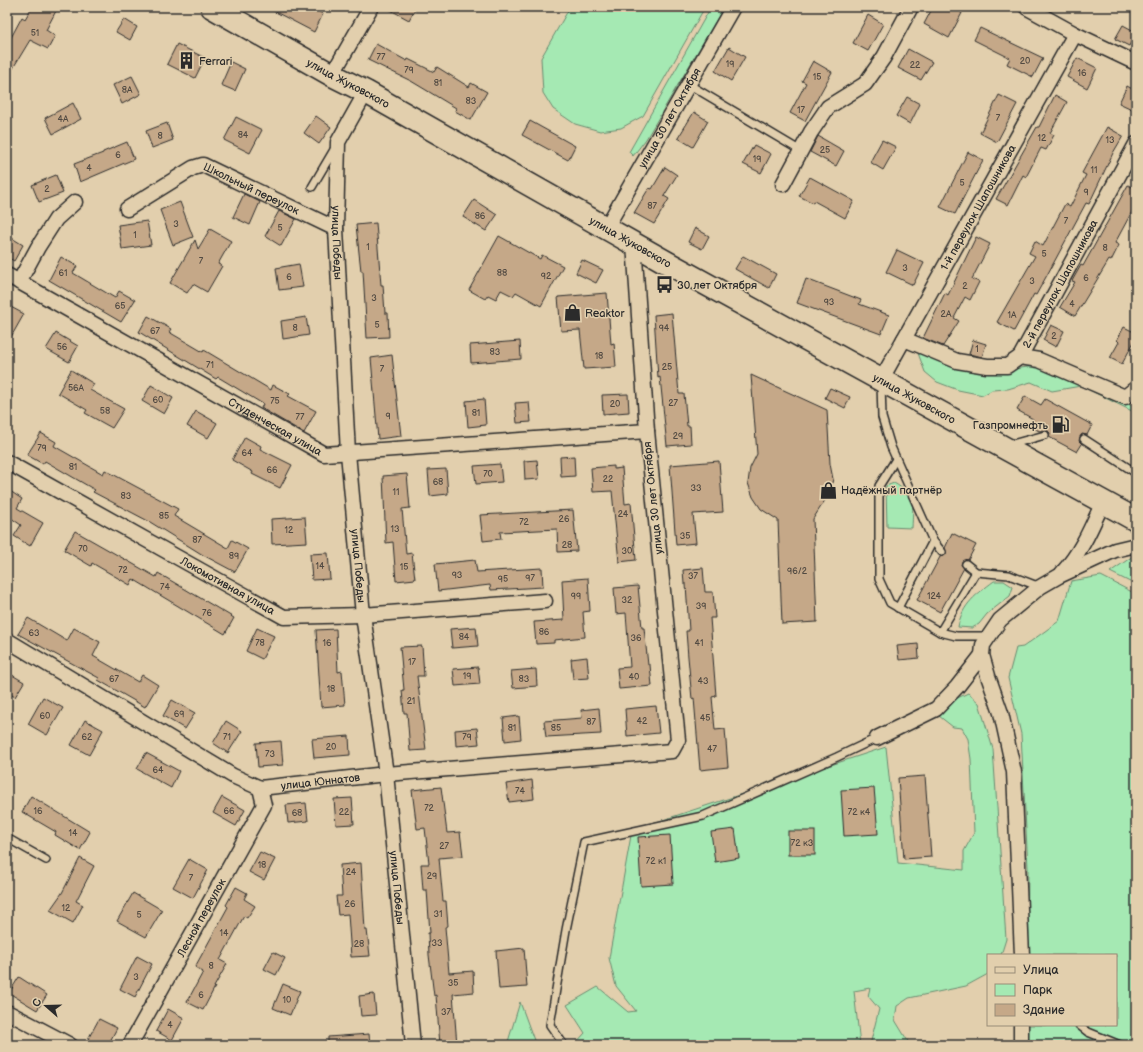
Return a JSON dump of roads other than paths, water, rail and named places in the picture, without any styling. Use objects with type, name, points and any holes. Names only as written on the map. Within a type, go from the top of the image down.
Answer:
[{"type":"main road","name":"улица Жуковского","points":[[212,7],[332,75],[366,92],[634,244],[881,380],[1005,446],[1136,520]]},
{"type":"street","points":[[332,75],[371,7]]},
{"type":"street","name":"улица 30 лет Октября","points":[[606,228],[733,7]]},
{"type":"street","points":[[783,184],[828,107],[865,84],[884,57],[910,7]]},
{"type":"street","points":[[1032,9],[1075,34],[1135,61]]},
{"type":"street","name":"1-й переулок Шапошникова","points":[[881,380],[1075,34]]},
{"type":"street","name":"улица Победы","points":[[366,92],[338,142],[336,229],[348,453],[363,615],[386,774],[413,1045]]},
{"type":"street","name":"2-й переулок Шапошникова","points":[[904,339],[957,361],[987,366],[1007,366],[1020,357],[1136,144]]},
{"type":"street","name":"Школьный переулок","points":[[127,209],[193,168],[203,166],[336,229]]},
{"type":"street","points":[[13,279],[38,247],[56,219],[75,202]]},
{"type":"street","name":"улица 30 лет Октября","points":[[634,244],[647,431],[678,740],[672,750]]},
{"type":"street","name":"Студенческая улица","points":[[13,279],[324,454],[647,431]]},
{"type":"street","points":[[1020,357],[1039,360],[1125,397],[1136,388]]},
{"type":"street","name":"Локомотивная улица","points":[[7,462],[284,616],[363,615],[545,601]]},
{"type":"street","points":[[1059,576],[1070,564],[1084,541],[1103,502]]},
{"type":"street","points":[[1022,954],[1014,772],[1001,713],[982,655],[983,644],[1000,620],[1014,606],[1040,587],[1059,576],[1115,550],[1136,545]]},
{"type":"street","points":[[7,640],[233,776],[260,788]]},
{"type":"street","points":[[877,738],[936,709],[982,655]]},
{"type":"street","name":"улица Юннатов","points":[[260,788],[386,774],[672,750]]},
{"type":"street","name":"Лесной переулок","points":[[130,1045],[264,805],[260,788]]},
{"type":"street","points":[[7,1012],[70,1045]]},
{"type":"street","points":[[1021,1026],[1021,1045]]},
{"type":"lane","points":[[688,84],[801,151]]},
{"type":"lane","points":[[312,187],[338,142]]},
{"type":"lane","points":[[881,380],[882,417],[896,459],[933,541],[942,552]]},
{"type":"lane","points":[[1005,446],[1045,435]]},
{"type":"lane","points":[[1084,439],[1136,473]]},
{"type":"lane","points":[[896,459],[879,486],[879,579],[890,604],[940,632],[956,636],[988,636]]},
{"type":"lane","points":[[898,608],[933,541]]},
{"type":"lane","points":[[966,564],[976,572],[1009,575],[1040,587]]},
{"type":"lane","points":[[940,632],[976,572]]},
{"type":"lane","points":[[564,1045],[550,1026],[566,930],[584,842],[703,816],[877,738]]},
{"type":"lane","points":[[7,838],[46,860]]},
{"type":"lane","points":[[1080,1026],[1088,1032],[1120,1045]]},
{"type":"place","name":"Ferrari","points":[[186,61]]},
{"type":"place","name":"30 лет Октября","points":[[664,285]]},
{"type":"place","name":"Reaktor","points":[[572,313]]},
{"type":"place","name":"Газпромнефть","points":[[1061,425]]},
{"type":"place","name":"Надёжный партнёр","points":[[828,490]]}]
